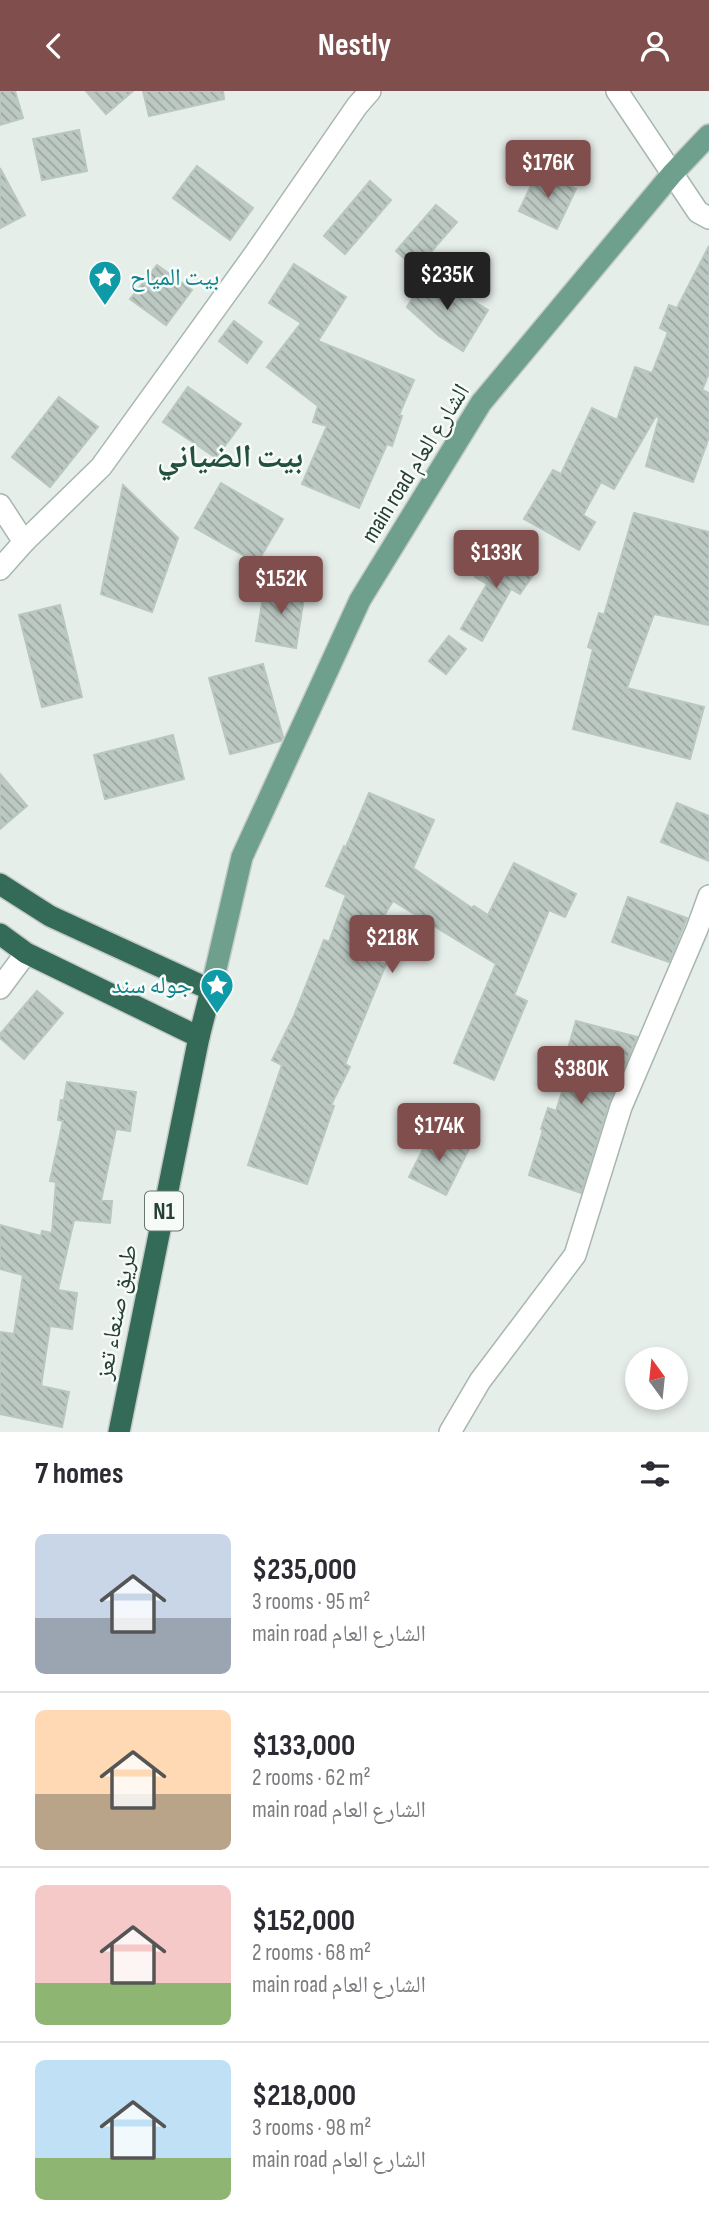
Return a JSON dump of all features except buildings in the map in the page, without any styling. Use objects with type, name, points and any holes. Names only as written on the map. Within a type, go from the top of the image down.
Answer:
[{"type":"highway","points":[[0,884],[50,916],[211,990]]},
{"type":"highway","points":[[0,934],[26,953],[199,1037]]},
{"type":"highway","name":"طريق صنعاء تعز","points":[[119,1432],[199,1037],[211,990]]},
{"type":"main road","name":"main road الشارع العام","points":[[211,990],[242,857],[360,600],[481,403],[672,174],[709,135]]},
{"type":"street","points":[[617,91],[698,212],[709,218]]},
{"type":"street","points":[[0,569],[101,467],[254,255],[357,96]]},
{"type":"street","points":[[0,505],[24,542]]},
{"type":"street","points":[[450,1432],[480,1381],[575,1255],[621,1107],[709,896]]},
{"type":"street","points":[[0,988],[26,953]]},
{"type":"place","name":"بيت المياح","points":[[105,307]]},
{"type":"place","name":"جوله سند","points":[[217,1015]]},
{"type":"district","name":"بيت الضياني","points":[[230,456]]}]
